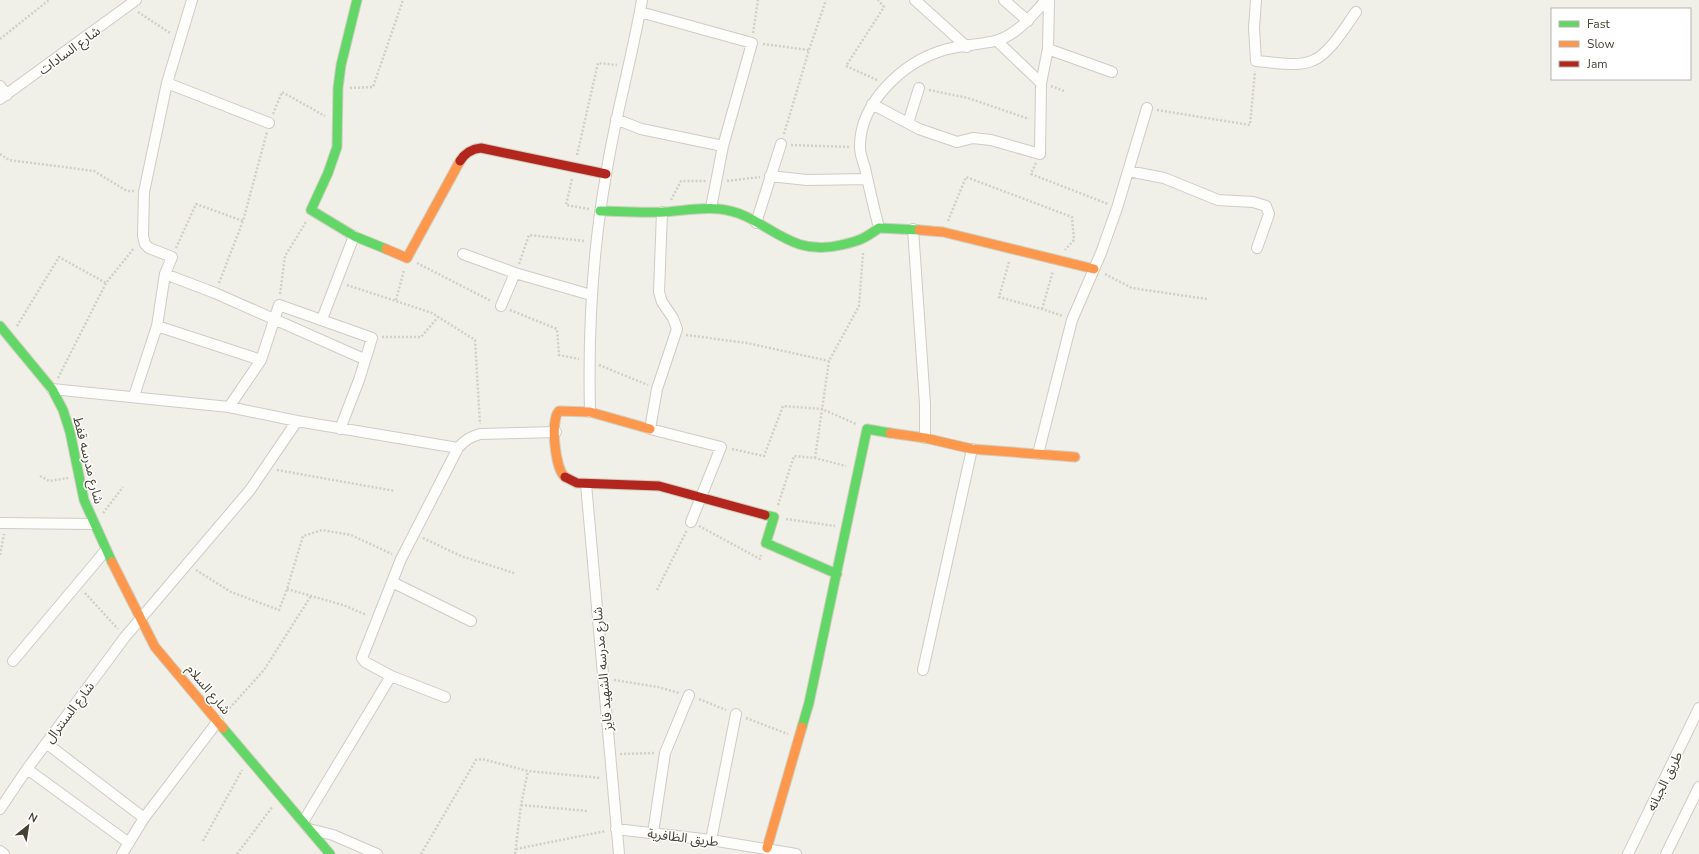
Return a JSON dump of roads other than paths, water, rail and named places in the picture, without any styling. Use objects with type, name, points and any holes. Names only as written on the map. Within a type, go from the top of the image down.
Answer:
[{"type":"street","points":[[134,396],[157,326],[165,274],[172,257],[148,248],[145,244],[143,236],[144,192],[167,83],[192,0]]},
{"type":"street","points":[[357,0],[346,41],[338,88],[338,140],[334,157],[311,210],[354,236],[407,258],[464,155],[469,151],[482,148],[606,174]]},
{"type":"street","points":[[590,412],[589,361],[591,295],[596,242],[616,119],[642,0]]},
{"type":"street","points":[[915,0],[967,47]]},
{"type":"street","points":[[1004,0],[1028,21]]},
{"type":"street","points":[[879,228],[860,148],[864,125],[872,104],[888,85],[904,70],[923,58],[944,50],[997,41],[1028,21],[1046,0]]},
{"type":"street","points":[[872,104],[908,123],[938,136],[959,142],[973,138],[991,140],[1040,154],[1042,124],[1041,83],[1048,49],[1049,0]]},
{"type":"street","points":[[1256,0],[1254,28],[1256,61],[1307,63],[1314,60],[1327,50],[1356,12]]},
{"type":"street","name":"شارع السادات","points":[[4,97],[133,3]]},
{"type":"street","points":[[640,12],[752,43],[724,146],[711,208]]},
{"type":"street","points":[[997,41],[1041,83]]},
{"type":"street","points":[[1048,49],[1112,72]]},
{"type":"street","points":[[167,83],[269,122]]},
{"type":"street","points":[[0,86],[4,97]]},
{"type":"street","points":[[908,123],[919,88]]},
{"type":"street","points":[[1038,454],[1072,320],[1094,269],[1117,208],[1147,108]]},
{"type":"street","points":[[616,119],[641,129],[724,146]]},
{"type":"street","points":[[756,222],[781,144]]},
{"type":"street","points":[[1128,171],[1164,178],[1210,198],[1230,202],[1253,202],[1266,206],[1269,214],[1257,248]]},
{"type":"street","points":[[770,176],[807,180],[867,179]]},
{"type":"street","points":[[600,211],[662,212],[711,208],[740,215],[798,245],[817,248],[833,247],[865,239],[879,228],[943,232],[1094,269]]},
{"type":"street","points":[[650,429],[657,389],[676,334],[676,323],[664,307],[659,292],[662,212]]},
{"type":"street","points":[[913,229],[926,404],[925,438]]},
{"type":"street","points":[[322,319],[354,236]]},
{"type":"street","points":[[463,254],[515,273],[591,295]]},
{"type":"street","points":[[501,306],[515,273]]},
{"type":"street","points":[[165,274],[215,293],[364,359]]},
{"type":"street","points":[[229,407],[261,360],[279,305],[372,338],[364,359],[359,380],[340,429]]},
{"type":"street","name":"شارع مدرسه قفط","points":[[0,326],[52,389],[63,410],[70,432],[78,477],[84,500],[94,524]]},
{"type":"street","points":[[157,326],[261,360]]},
{"type":"street","points":[[52,389],[134,396],[229,407],[340,429],[458,448]]},
{"type":"street","points":[[691,522],[701,498],[720,447],[590,412],[559,410],[556,414],[558,463],[561,473],[568,479],[586,484],[659,486],[701,498],[774,517],[766,543],[837,574]]},
{"type":"street","name":"شارع السنترال","points":[[0,809],[27,769],[140,617],[232,512],[266,468],[298,421]]},
{"type":"street","points":[[767,848],[799,739],[837,574],[867,429],[925,438],[972,449],[1075,457]]},
{"type":"street","points":[[445,697],[391,676],[365,662],[362,658],[401,559],[458,448],[468,439],[480,434],[556,432]]},
{"type":"street","points":[[924,670],[972,449]]},
{"type":"street","name":"شارع مدرسه الشهيد فايز","points":[[586,484],[619,854]]},
{"type":"street","points":[[3,524],[94,524]]},
{"type":"street","name":"شارع السلام","points":[[94,524],[155,646],[330,854]]},
{"type":"street","points":[[13,662],[106,550]]},
{"type":"street","points":[[392,582],[471,621]]},
{"type":"street","points":[[378,854],[333,835],[306,826],[391,676]]},
{"type":"street","points":[[653,833],[665,753],[689,695]]},
{"type":"street","name":"طريق الجبانه","points":[[1628,854],[1699,708]]},
{"type":"street","points":[[711,840],[736,714]]},
{"type":"street","points":[[122,854],[144,818],[218,721]]},
{"type":"street","points":[[46,743],[144,818]]},
{"type":"street","points":[[27,769],[129,842]]},
{"type":"street","points":[[1666,854],[1699,787]]},
{"type":"street","name":"طريق الظافرية","points":[[616,829],[711,840],[767,848],[796,854]]},
{"type":"street","points":[[0,852],[4,854]]}]
